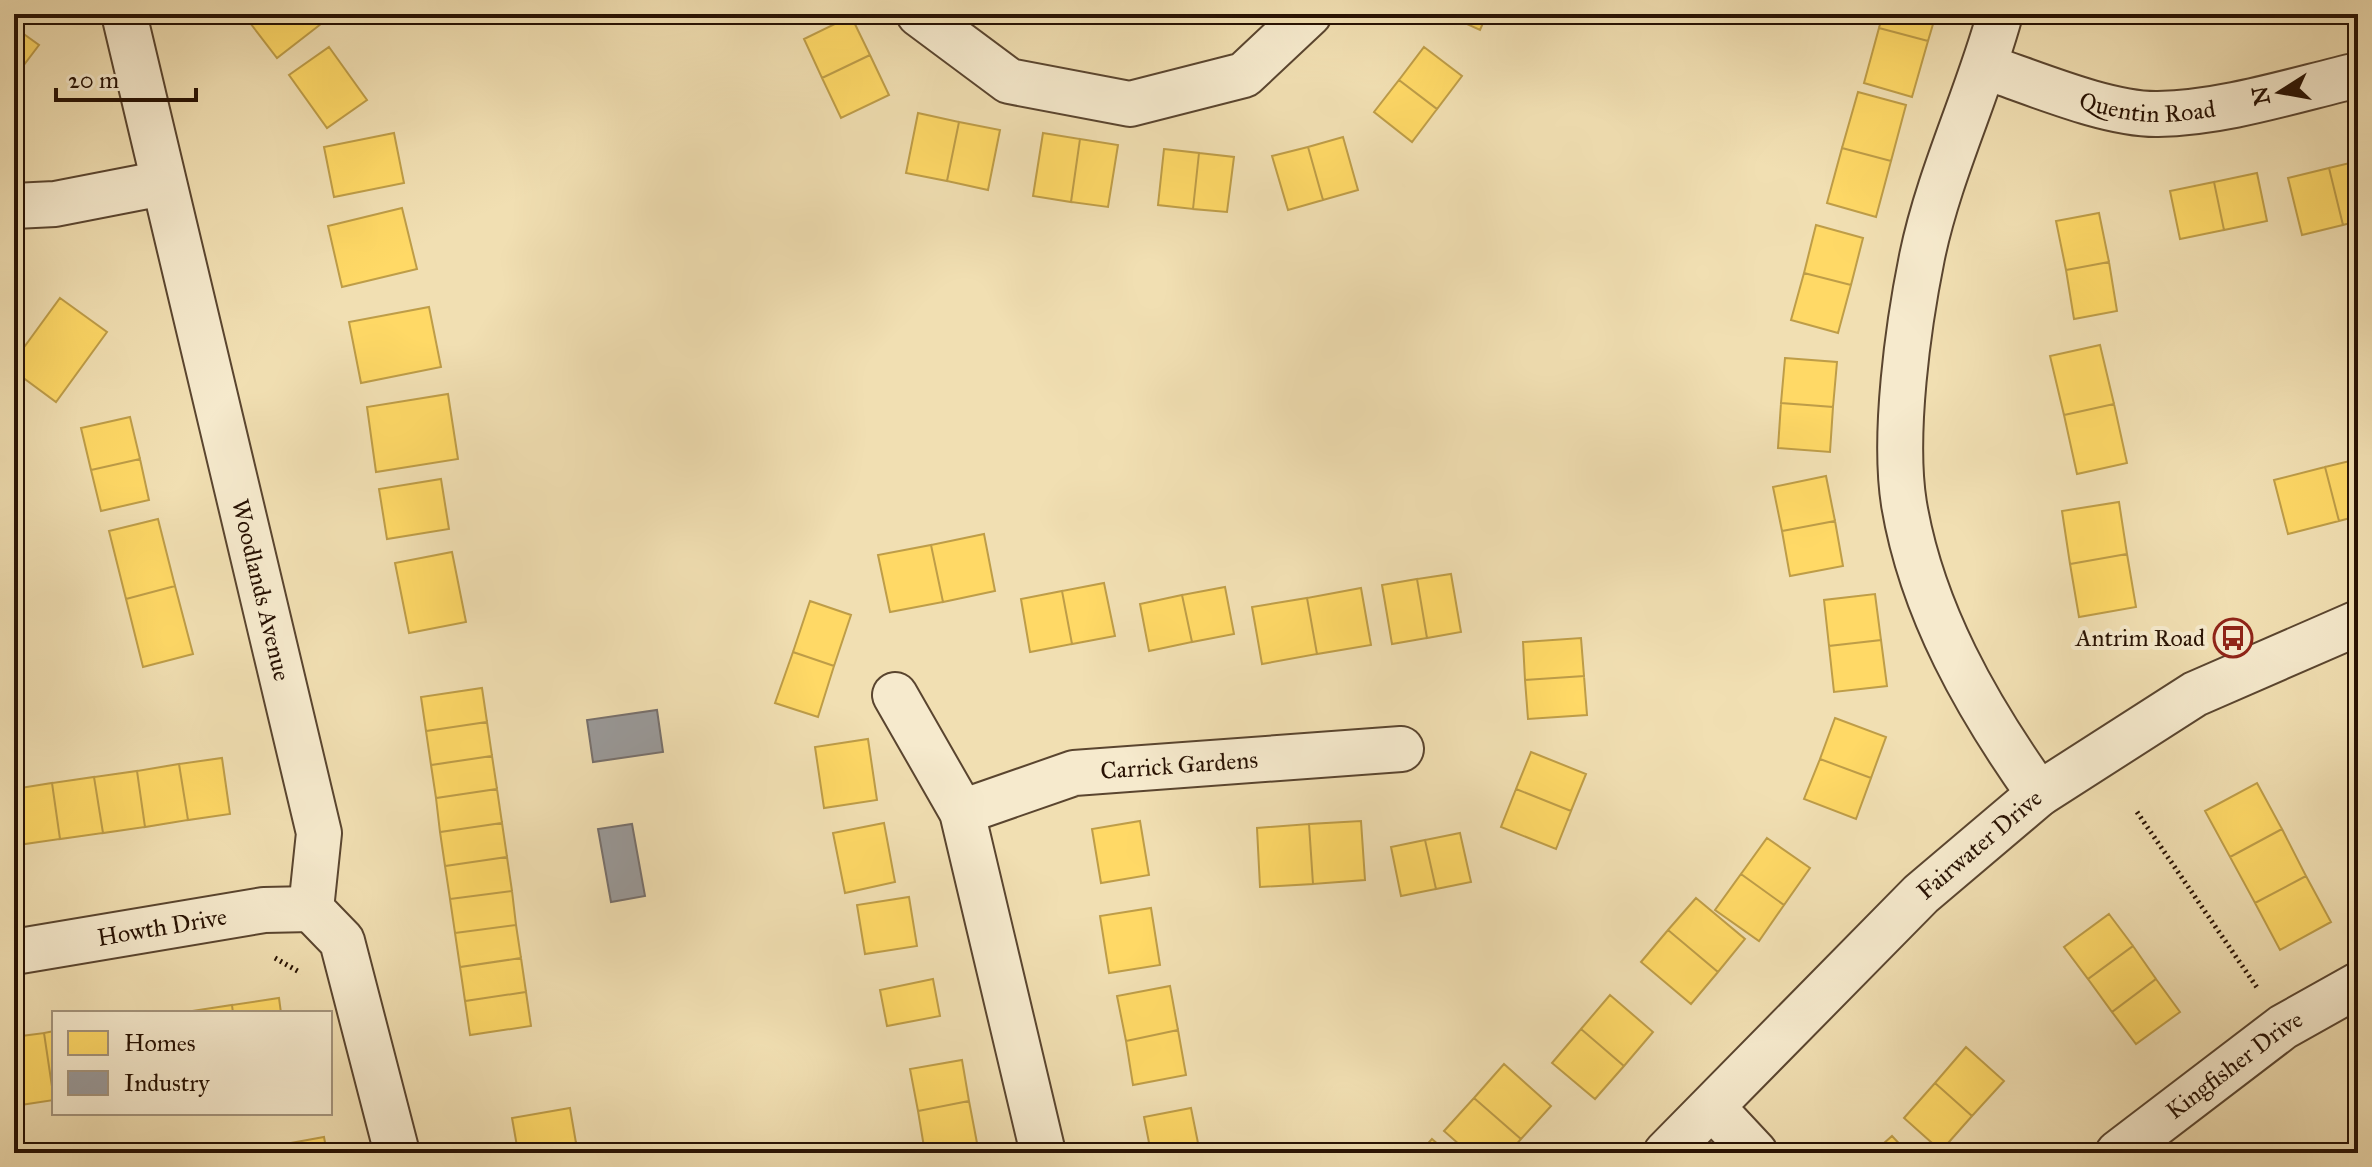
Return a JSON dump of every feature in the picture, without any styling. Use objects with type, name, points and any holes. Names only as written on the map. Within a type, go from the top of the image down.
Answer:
[{"type":"street","name":"Woodlands Avenue","points":[[124,14],[319,833],[311,909]]},
{"type":"street","points":[[919,14],[1009,81],[1130,104],[1244,75],[1309,14]]},
{"type":"street","points":[[2000,14],[1986,67],[1922,256],[1899,433],[1904,504],[1931,604],[1972,691],[2039,794]]},
{"type":"street","name":"Quentin Road","points":[[1986,67],[2096,103],[2156,114],[2208,108],[2358,75]]},
{"type":"street","points":[[14,206],[55,204],[163,183]]},
{"type":"street","name":"Fairwater Drive","points":[[1666,1153],[1921,894],[2039,794],[2195,694],[2358,623]]},
{"type":"street","points":[[895,695],[962,812],[1043,1153]]},
{"type":"street","name":"Carrick Gardens","points":[[962,812],[1074,773],[1401,749]]},
{"type":"street","points":[[311,909],[342,941],[397,1153]]},
{"type":"street","name":"Howth Drive","points":[[14,952],[264,910],[311,909]]},
{"type":"street","name":"Kingfisher Drive","points":[[2118,1153],[2283,1027],[2358,985]]},
{"type":"street","points":[[1713,1108],[1755,1153]]},
{"type":"path","points":[[2137,812],[2283,1027]]},
{"type":"building: Homes","points":[[327,14],[330,17],[277,58],[244,15]]},
{"type":"building: Homes","points":[[1445,14],[1487,14],[1480,30]]},
{"type":"building: Homes","points":[[1883,14],[1936,14],[1928,41],[1879,28]]},
{"type":"building: Homes","points":[[851,16],[870,55],[822,78],[804,39]]},
{"type":"building: Homes","points":[[14,27],[39,45],[14,78]]},
{"type":"building: Homes","points":[[1879,28],[1928,41],[1912,97],[1864,83]]},
{"type":"building: Homes","points":[[329,47],[367,100],[327,128],[289,75]]},
{"type":"building: Homes","points":[[1424,47],[1462,76],[1437,109],[1399,80]]},
{"type":"building: Homes","points":[[870,55],[889,95],[841,118],[822,78]]},
{"type":"building: Homes","points":[[1399,80],[1437,109],[1412,142],[1374,112]]},
{"type":"building: Homes","points":[[1858,92],[1906,105],[1891,161],[1842,148]]},
{"type":"building: Homes","points":[[918,113],[959,122],[947,181],[906,173]]},
{"type":"building: Homes","points":[[959,122],[1000,130],[988,190],[947,181]]},
{"type":"building: Homes","points":[[394,133],[404,183],[334,197],[324,147]]},
{"type":"building: Homes","points":[[1043,133],[1080,139],[1071,202],[1033,196]]},
{"type":"building: Homes","points":[[1343,137],[1358,190],[1323,200],[1308,147]]},
{"type":"building: Homes","points":[[1080,139],[1118,145],[1108,207],[1071,202]]},
{"type":"building: Homes","points":[[1308,147],[1323,200],[1288,210],[1272,156]]},
{"type":"building: Homes","points":[[1842,148],[1891,161],[1876,217],[1827,203]]},
{"type":"building: Homes","points":[[1164,149],[1199,153],[1193,209],[1158,205]]},
{"type":"building: Homes","points":[[1199,153],[1234,157],[1227,212],[1193,209]]},
{"type":"building: Homes","points":[[2358,161],[2358,221],[2343,225],[2329,168]]},
{"type":"building: Homes","points":[[2329,168],[2343,225],[2302,235],[2288,178]]},
{"type":"building: Homes","points":[[2257,173],[2267,221],[2224,230],[2214,182]]},
{"type":"building: Homes","points":[[2214,182],[2224,230],[2180,239],[2170,191]]},
{"type":"building: Homes","points":[[402,208],[417,269],[342,287],[328,226]]},
{"type":"building: Homes","points":[[2099,213],[2109,262],[2066,270],[2056,221]]},
{"type":"building: Homes","points":[[1816,225],[1863,238],[1851,285],[1804,273]]},
{"type":"building: Homes","points":[[2109,262],[2117,311],[2074,319],[2066,270]]},
{"type":"building: Homes","points":[[1804,273],[1851,285],[1838,333],[1791,320]]},
{"type":"building: Homes","points":[[60,298],[107,332],[56,402],[14,371],[14,361]]},
{"type":"building: Homes","points":[[429,307],[441,367],[361,383],[349,322]]},
{"type":"building: Homes","points":[[2100,345],[2114,404],[2064,415],[2050,356]]},
{"type":"building: Homes","points":[[1785,358],[1837,362],[1833,407],[1781,403]]},
{"type":"building: Homes","points":[[448,394],[458,459],[376,472],[367,407]]},
{"type":"building: Homes","points":[[1781,403],[1833,407],[1830,452],[1778,448]]},
{"type":"building: Homes","points":[[2114,404],[2127,463],[2077,474],[2064,415]]},
{"type":"building: Homes","points":[[130,417],[140,459],[91,470],[81,428]]},
{"type":"building: Homes","points":[[140,459],[149,500],[101,511],[91,470]]},
{"type":"building: Homes","points":[[2358,459],[2358,516],[2339,521],[2325,467]]},
{"type":"building: Homes","points":[[2325,467],[2339,521],[2288,534],[2274,480]]},
{"type":"building: Homes","points":[[1826,476],[1835,521],[1782,531],[1773,487]]},
{"type":"building: Homes","points":[[441,479],[449,529],[387,539],[379,489]]},
{"type":"building: Homes","points":[[2119,502],[2127,554],[2070,564],[2062,511]]},
{"type":"building: Homes","points":[[158,519],[175,586],[126,599],[109,531]]},
{"type":"building: Homes","points":[[1835,521],[1843,566],[1790,576],[1782,531]]},
{"type":"building: Homes","points":[[984,534],[995,591],[943,602],[931,545]]},
{"type":"building: Homes","points":[[931,545],[943,602],[890,612],[878,555]]},
{"type":"building: Homes","points":[[452,552],[466,622],[409,633],[395,563]]},
{"type":"building: Homes","points":[[2127,554],[2136,607],[2079,617],[2070,564]]},
{"type":"building: Homes","points":[[1451,574],[1461,632],[1427,638],[1417,579]]},
{"type":"building: Homes","points":[[1417,579],[1427,638],[1392,644],[1382,585]]},
{"type":"building: Homes","points":[[1104,583],[1115,636],[1072,644],[1062,591]]},
{"type":"building: Homes","points":[[175,586],[193,654],[143,667],[126,599]]},
{"type":"building: Homes","points":[[1225,587],[1234,634],[1192,642],[1182,595]]},
{"type":"building: Homes","points":[[1361,588],[1371,645],[1317,654],[1307,598]]},
{"type":"building: Homes","points":[[1062,591],[1072,644],[1030,652],[1021,599]]},
{"type":"building: Homes","points":[[1875,594],[1881,640],[1829,646],[1824,600]]},
{"type":"building: Homes","points":[[1182,595],[1192,642],[1149,651],[1140,604]]},
{"type":"building: Homes","points":[[1307,598],[1317,654],[1262,664],[1252,607]]},
{"type":"building: Homes","points":[[810,601],[851,615],[834,666],[793,652]]},
{"type":"building: Homes","points":[[1581,638],[1584,676],[1525,680],[1523,642]]},
{"type":"building: Homes","points":[[1881,640],[1887,686],[1834,692],[1829,646]]},
{"type":"building: Homes","points":[[793,652],[834,666],[818,717],[775,703]]},
{"type":"building: Homes","points":[[1584,676],[1587,715],[1528,719],[1525,680]]},
{"type":"building: Homes","points":[[482,688],[487,722],[426,731],[421,697]]},
{"type":"building: Homes","points":[[1835,718],[1886,737],[1871,778],[1820,759]]},
{"type":"building: Homes","points":[[487,722],[492,756],[431,765],[426,731]]},
{"type":"building: Homes","points":[[868,739],[877,800],[824,808],[815,747]]},
{"type":"building: Homes","points":[[1531,752],[1586,774],[1571,811],[1516,789]]},
{"type":"building: Homes","points":[[492,756],[497,789],[436,798],[431,765]]},
{"type":"building: Homes","points":[[222,758],[230,814],[188,820],[179,764]]},
{"type":"building: Homes","points":[[1820,759],[1871,778],[1856,819],[1804,799]]},
{"type":"building: Homes","points":[[179,764],[188,820],[145,827],[137,771]]},
{"type":"building: Homes","points":[[137,771],[145,827],[103,833],[94,777]]},
{"type":"building: Homes","points":[[94,777],[103,833],[60,839],[52,783]]},
{"type":"building: Homes","points":[[52,783],[60,839],[18,845],[14,789]]},
{"type":"building: Homes","points":[[2257,783],[2282,829],[2230,857],[2205,811]]},
{"type":"building: Homes","points":[[497,789],[502,823],[440,832],[436,798]]},
{"type":"building: Homes","points":[[1516,789],[1571,811],[1556,849],[1501,827]]},
{"type":"building: Homes","points":[[1140,821],[1149,875],[1101,883],[1092,829]]},
{"type":"building: Homes","points":[[1361,821],[1365,880],[1313,884],[1309,824]]},
{"type":"building: Homes","points":[[502,823],[507,857],[445,866],[440,832]]},
{"type":"building: Homes","points":[[884,823],[895,882],[845,893],[833,833]]},
{"type":"building: Homes","points":[[1309,824],[1313,884],[1260,887],[1257,828]]},
{"type":"building: Homes","points":[[2282,829],[2306,876],[2255,903],[2230,857]]},
{"type":"building: Homes","points":[[1460,833],[1471,882],[1436,889],[1425,840]]},
{"type":"building: Homes","points":[[1767,838],[1810,868],[1784,905],[1741,874]]},
{"type":"building: Homes","points":[[1425,840],[1436,889],[1401,896],[1391,847]]},
{"type":"building: Homes","points":[[507,857],[512,891],[450,899],[445,866]]},
{"type":"building: Homes","points":[[1741,874],[1784,905],[1759,941],[1715,910]]},
{"type":"building: Homes","points":[[2306,876],[2331,922],[2280,950],[2255,903]]},
{"type":"building: Homes","points":[[512,891],[516,925],[455,933],[450,899]]},
{"type":"building: Homes","points":[[909,897],[917,946],[865,954],[857,905]]},
{"type":"building: Homes","points":[[1696,898],[1745,939],[1718,972],[1668,930]]},
{"type":"building: Homes","points":[[1151,908],[1160,965],[1109,973],[1100,916]]},
{"type":"building: Homes","points":[[2109,914],[2133,946],[2088,979],[2064,947]]},
{"type":"building: Homes","points":[[516,925],[521,958],[460,967],[455,933]]},
{"type":"building: Homes","points":[[1668,930],[1718,972],[1691,1004],[1641,962]]},
{"type":"building: Homes","points":[[2133,946],[2156,979],[2112,1012],[2088,979]]},
{"type":"building: Homes","points":[[521,958],[526,992],[465,1001],[460,967]]},
{"type":"building: Homes","points":[[933,979],[940,1016],[887,1026],[880,990]]},
{"type":"building: Homes","points":[[2156,979],[2180,1012],[2136,1044],[2112,1012]]},
{"type":"building: Homes","points":[[1170,986],[1178,1030],[1126,1041],[1117,996]]},
{"type":"building: Homes","points":[[526,992],[531,1026],[470,1035],[465,1001]]},
{"type":"building: Homes","points":[[1610,995],[1653,1032],[1624,1066],[1581,1029]]},
{"type":"building: Homes","points":[[279,998],[281,1011],[233,1011],[232,1005]]},
{"type":"building: Homes","points":[[232,1005],[233,1011],[192,1011]]},
{"type":"building: Homes","points":[[1581,1029],[1624,1066],[1595,1099],[1552,1063]]},
{"type":"building: Homes","points":[[1178,1030],[1186,1075],[1133,1085],[1126,1041]]},
{"type":"building: Homes","points":[[52,1031],[52,1087],[44,1033]]},
{"type":"building: Homes","points":[[44,1033],[52,1100],[14,1106],[14,1037]]},
{"type":"building: Homes","points":[[1966,1047],[2004,1081],[1972,1116],[1935,1083]]},
{"type":"building: Homes","points":[[962,1060],[969,1101],[918,1111],[910,1069]]},
{"type":"building: Homes","points":[[1504,1064],[1551,1106],[1521,1139],[1474,1098]]},
{"type":"building: Homes","points":[[1935,1083],[1972,1116],[1941,1151],[1904,1118]]},
{"type":"building: Homes","points":[[1474,1098],[1521,1139],[1509,1153],[1469,1153],[1444,1131]]},
{"type":"building: Homes","points":[[969,1101],[977,1143],[925,1153],[918,1111]]},
{"type":"building: Homes","points":[[570,1108],[576,1143],[518,1152],[512,1118]]},
{"type":"building: Homes","points":[[1191,1108],[1200,1153],[1151,1153],[1144,1117]]},
{"type":"building: Homes","points":[[1892,1136],[1908,1153],[1873,1153]]},
{"type":"building: Homes","points":[[324,1137],[327,1153],[275,1153],[274,1146]]},
{"type":"building: Homes","points":[[1432,1139],[1448,1153],[1419,1153]]},
{"type":"building: Homes","points":[[576,1143],[577,1153],[518,1153],[518,1152]]},
{"type":"building: Industry","points":[[657,710],[663,752],[593,762],[587,720]]},
{"type":"building: Industry","points":[[632,824],[645,896],[611,902],[598,829]]},
{"type":"place","name":"Antrim Road","points":[[2233,638]]}]
